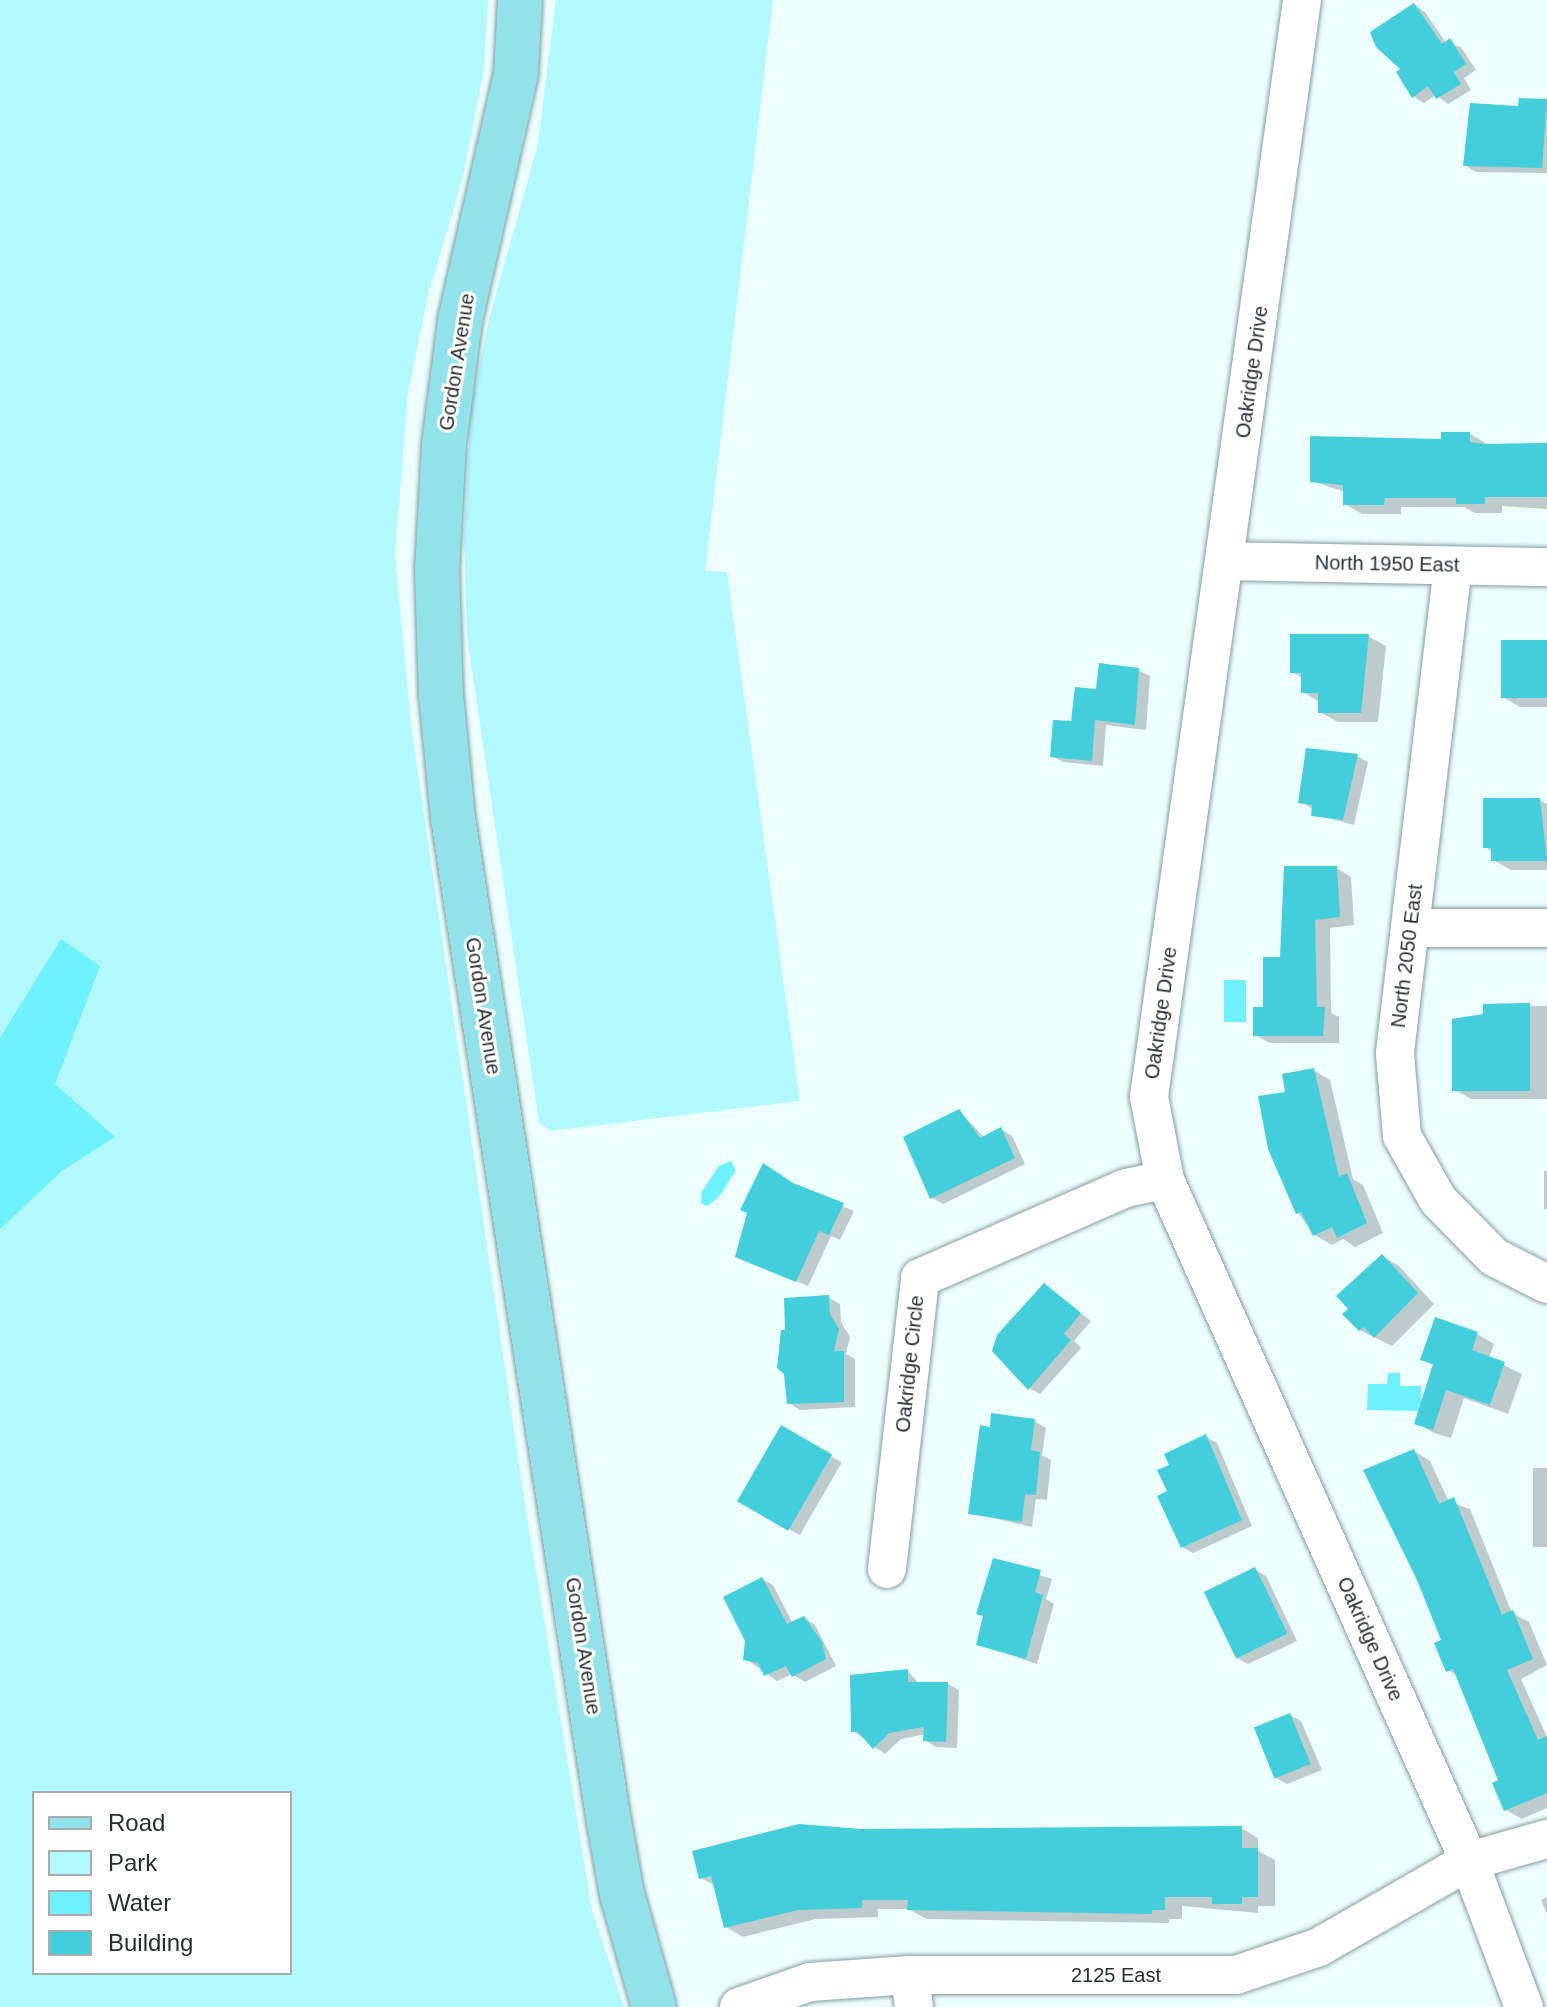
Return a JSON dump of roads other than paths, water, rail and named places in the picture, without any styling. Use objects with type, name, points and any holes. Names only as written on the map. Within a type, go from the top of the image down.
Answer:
[{"type":"main road","name":"Gordon Avenue","points":[[520,0],[516,74],[460,321],[444,445],[437,570],[441,694],[453,818],[609,1822],[622,1894],[654,2007]]},
{"type":"street","name":"Oakridge Drive","points":[[1302,0],[1149,1097],[1165,1180],[1469,1861],[1524,2007]]},
{"type":"street","name":"North 1950 East","points":[[1226,561],[1547,567]]},
{"type":"street","name":"North 2050 East","points":[[1453,566],[1395,1054],[1402,1136],[1438,1200],[1494,1257],[1547,1284]]},
{"type":"street","points":[[1410,928],[1547,928]]},
{"type":"street","name":"Oakridge Circle","points":[[887,1569],[920,1278],[1126,1188],[1165,1180]]},
{"type":"street","name":"2125 East","points":[[739,2007],[810,1982],[912,1991],[1236,1975],[1319,1947],[1469,1861],[1547,1839]]},
{"type":"water","points":[[61,939],[100,966],[55,1084],[115,1137],[63,1170],[0,1229],[0,1038]]},
{"type":"water","points":[[1224,980],[1246,980],[1246,1022],[1224,1022]]},
{"type":"water","points":[[731,1161],[736,1170],[719,1197],[707,1206],[701,1203],[702,1191],[719,1166]]},
{"type":"water","points":[[1388,1373],[1400,1373],[1400,1386],[1421,1386],[1421,1411],[1367,1410],[1368,1384],[1387,1384]]}]
